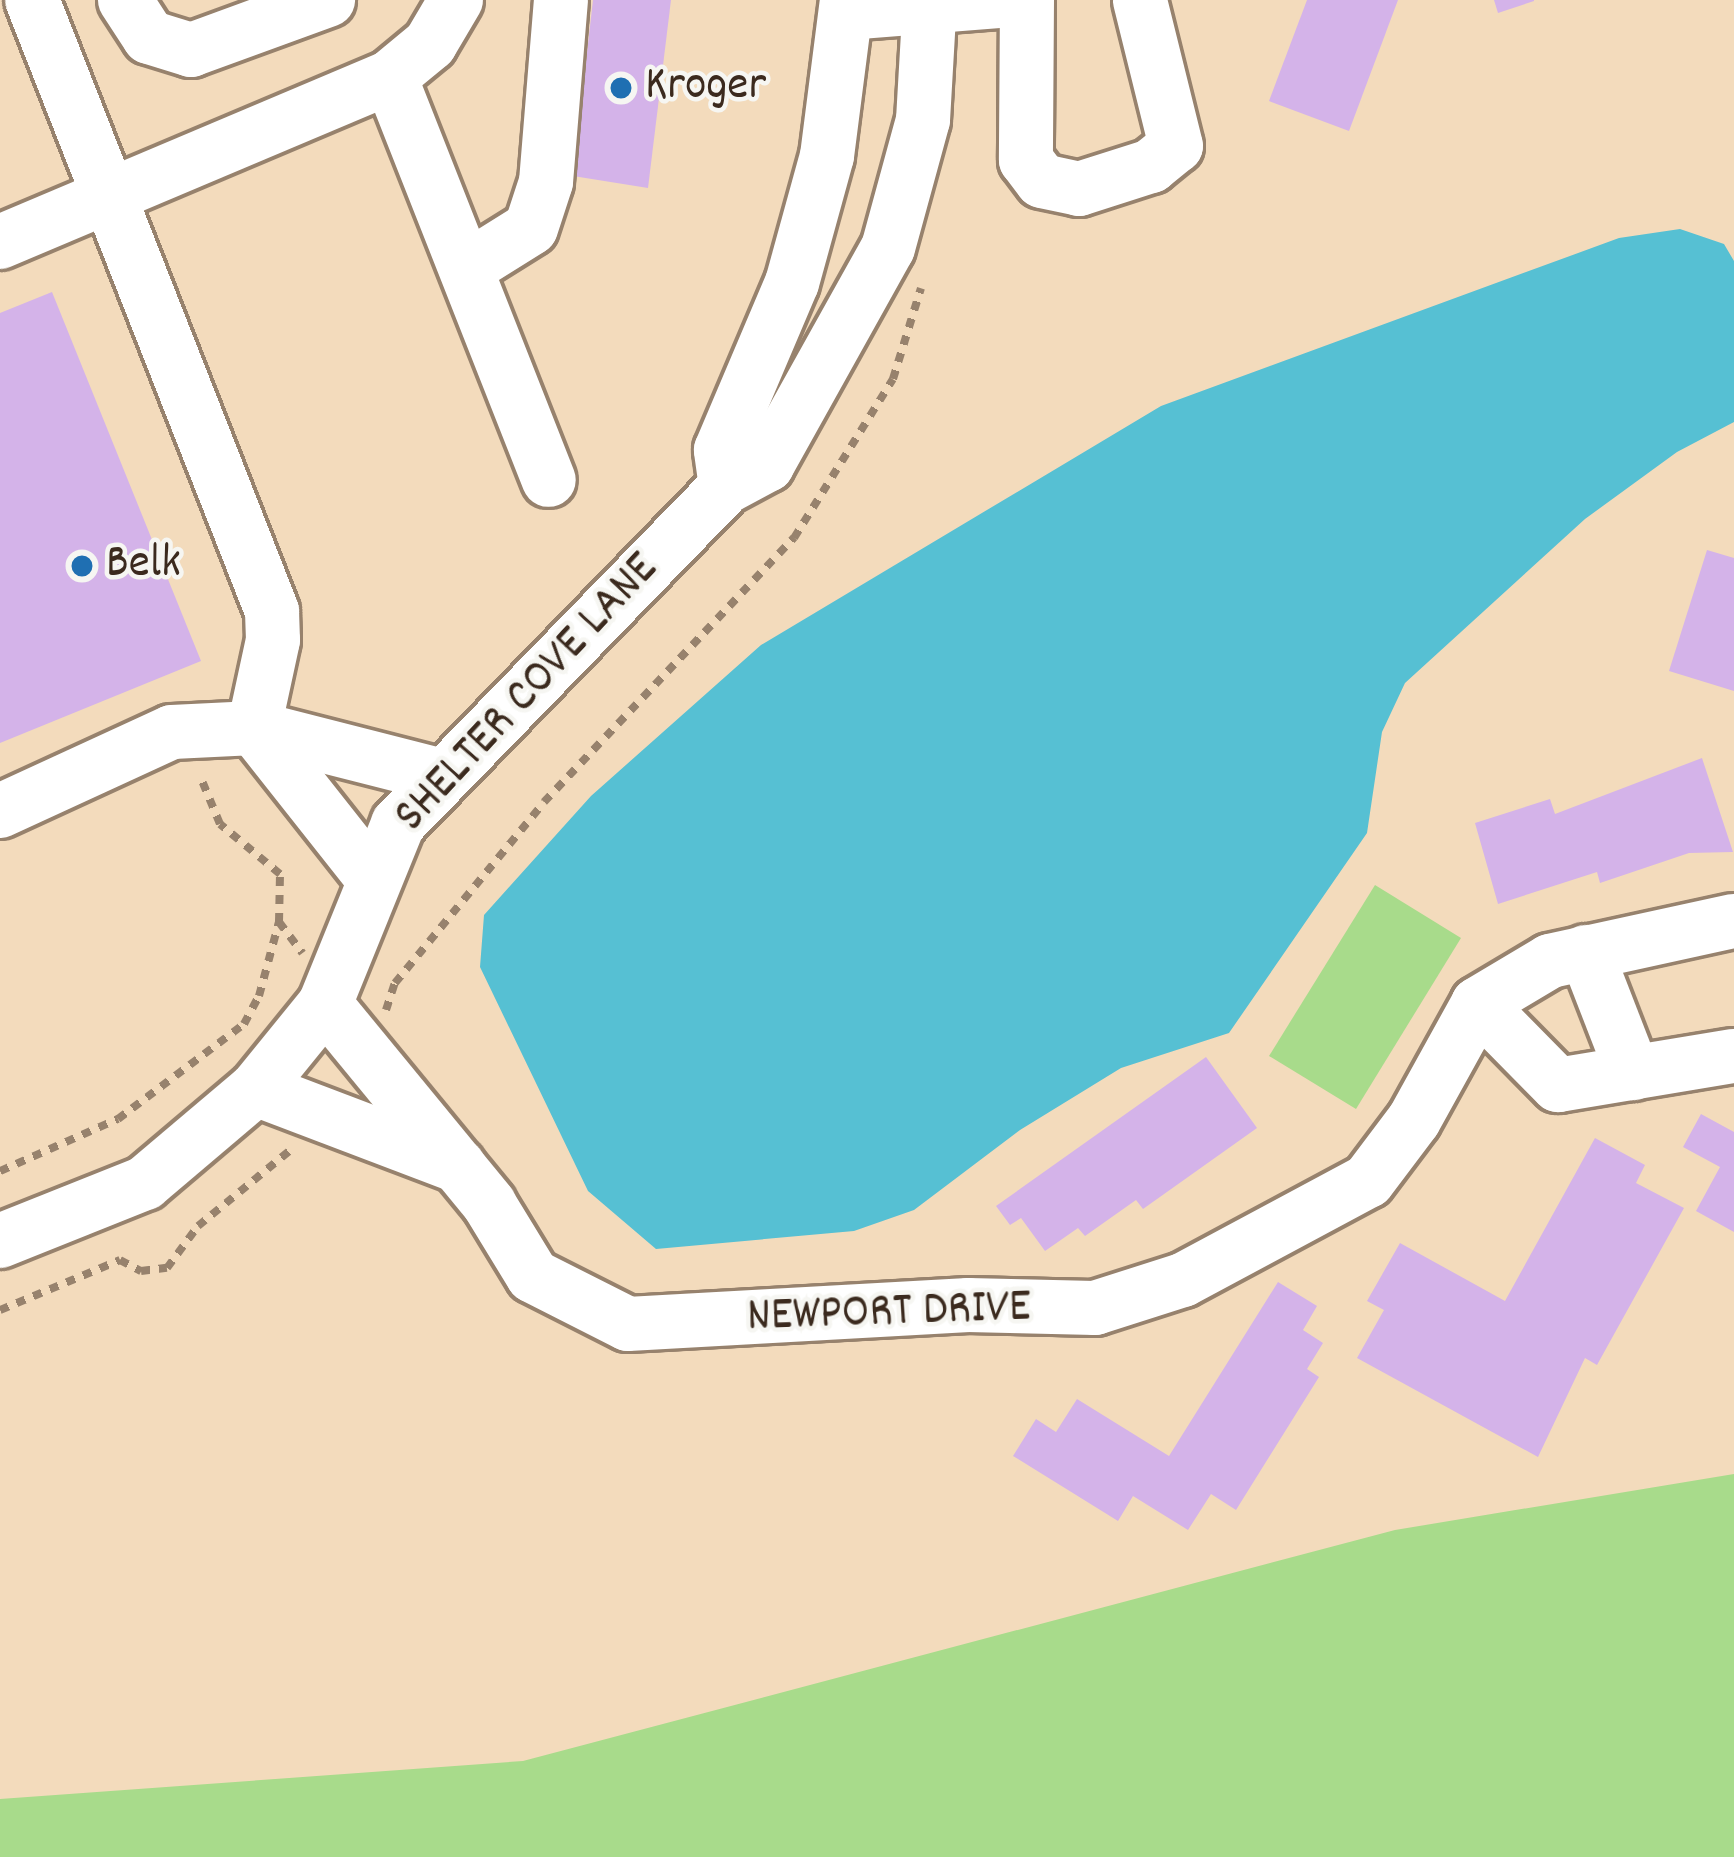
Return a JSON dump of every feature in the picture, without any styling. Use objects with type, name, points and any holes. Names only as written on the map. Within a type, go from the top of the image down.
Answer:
[{"type":"street","points":[[32,0],[272,611],[254,728],[371,876]]},
{"type":"street","points":[[125,0],[149,37],[191,50],[328,0]]},
{"type":"street","points":[[0,242],[390,77],[430,44],[456,0]]},
{"type":"street","points":[[466,268],[530,228],[536,212],[546,182],[561,0]]},
{"type":"street","points":[[726,487],[721,450],[792,283],[827,156],[848,7],[1012,0]]},
{"type":"street","points":[[1027,0],[1026,160],[1042,181],[1079,189],[1151,166],[1176,146],[1140,0]]},
{"type":"street","name":"SHELTER COVE LANE","points":[[0,1241],[145,1183],[256,1089],[325,1004],[371,876],[398,824],[439,775],[726,487],[767,465],[888,248],[923,120],[930,5]]},
{"type":"street","points":[[390,77],[549,480]]},
{"type":"street","points":[[0,811],[172,732],[254,728],[439,775]]},
{"type":"street","points":[[1734,921],[1550,961],[1478,1004],[1558,1085],[1734,1056]]},
{"type":"street","points":[[1586,952],[1633,1073]]},
{"type":"street","name":"NEWPORT DRIVE","points":[[325,1004],[459,1166],[533,1276],[628,1324],[968,1305],[1095,1309],[1183,1280],[1368,1181],[1414,1120],[1478,1004]]},
{"type":"street","points":[[256,1089],[459,1166]]},
{"type":"path","points":[[0,1171],[118,1119],[197,1064],[244,1024],[270,968],[279,922],[280,874],[220,824],[198,771]]},
{"type":"path","points":[[270,968],[302,952],[279,922]]},
{"type":"path","points":[[0,1310],[120,1260],[141,1271],[167,1268],[198,1226],[296,1145]]},
{"type":"green space","points":[[1375,885],[1461,938],[1356,1109],[1269,1056]]},
{"type":"green space","points":[[1734,1474],[1734,1857],[0,1857],[0,1799],[523,1761],[1395,1530]]},
{"type":"water","points":[[1680,229],[1724,244],[1734,261],[1734,422],[1677,452],[1585,519],[1405,683],[1382,732],[1367,833],[1229,1033],[1121,1068],[1020,1130],[914,1210],[854,1231],[656,1249],[588,1191],[480,967],[484,915],[591,796],[761,645],[1161,406],[1619,238]]},
{"type":"building","name":"Kroger","points":[[593,0],[671,0],[648,188],[573,176]]},
{"type":"building","points":[[1307,0],[1398,0],[1349,131],[1269,101]]},
{"type":"building","points":[[1494,0],[1534,0],[1534,1],[1498,13]]},
{"type":"building","name":"Belk","points":[[52,292],[201,661],[0,743],[0,313]]},
{"type":"building","points":[[1707,550],[1734,558],[1734,691],[1669,671]]},
{"type":"building","points":[[1702,758],[1733,852],[1689,853],[1600,883],[1597,872],[1498,904],[1475,823],[1550,799],[1555,814]]},
{"type":"building","points":[[1206,1057],[1257,1128],[1143,1209],[1136,1200],[1085,1236],[1078,1228],[1045,1251],[1021,1218],[1010,1225],[996,1206]]},
{"type":"building","points":[[1701,1114],[1734,1132],[1734,1232],[1696,1211],[1720,1167],[1683,1147]]},
{"type":"building","points":[[1595,1138],[1645,1165],[1636,1183],[1684,1208],[1597,1365],[1585,1358],[1538,1457],[1357,1358],[1384,1310],[1367,1301],[1400,1243],[1505,1301]]},
{"type":"building","points":[[1278,1282],[1317,1306],[1303,1330],[1323,1343],[1307,1369],[1319,1377],[1236,1510],[1211,1494],[1188,1530],[1133,1496],[1118,1521],[1013,1456],[1036,1419],[1056,1432],[1077,1399],[1169,1456]]},
{"type":"place","name":"Kroger","points":[[621,88]]},
{"type":"place","name":"Belk","points":[[82,566]]}]
